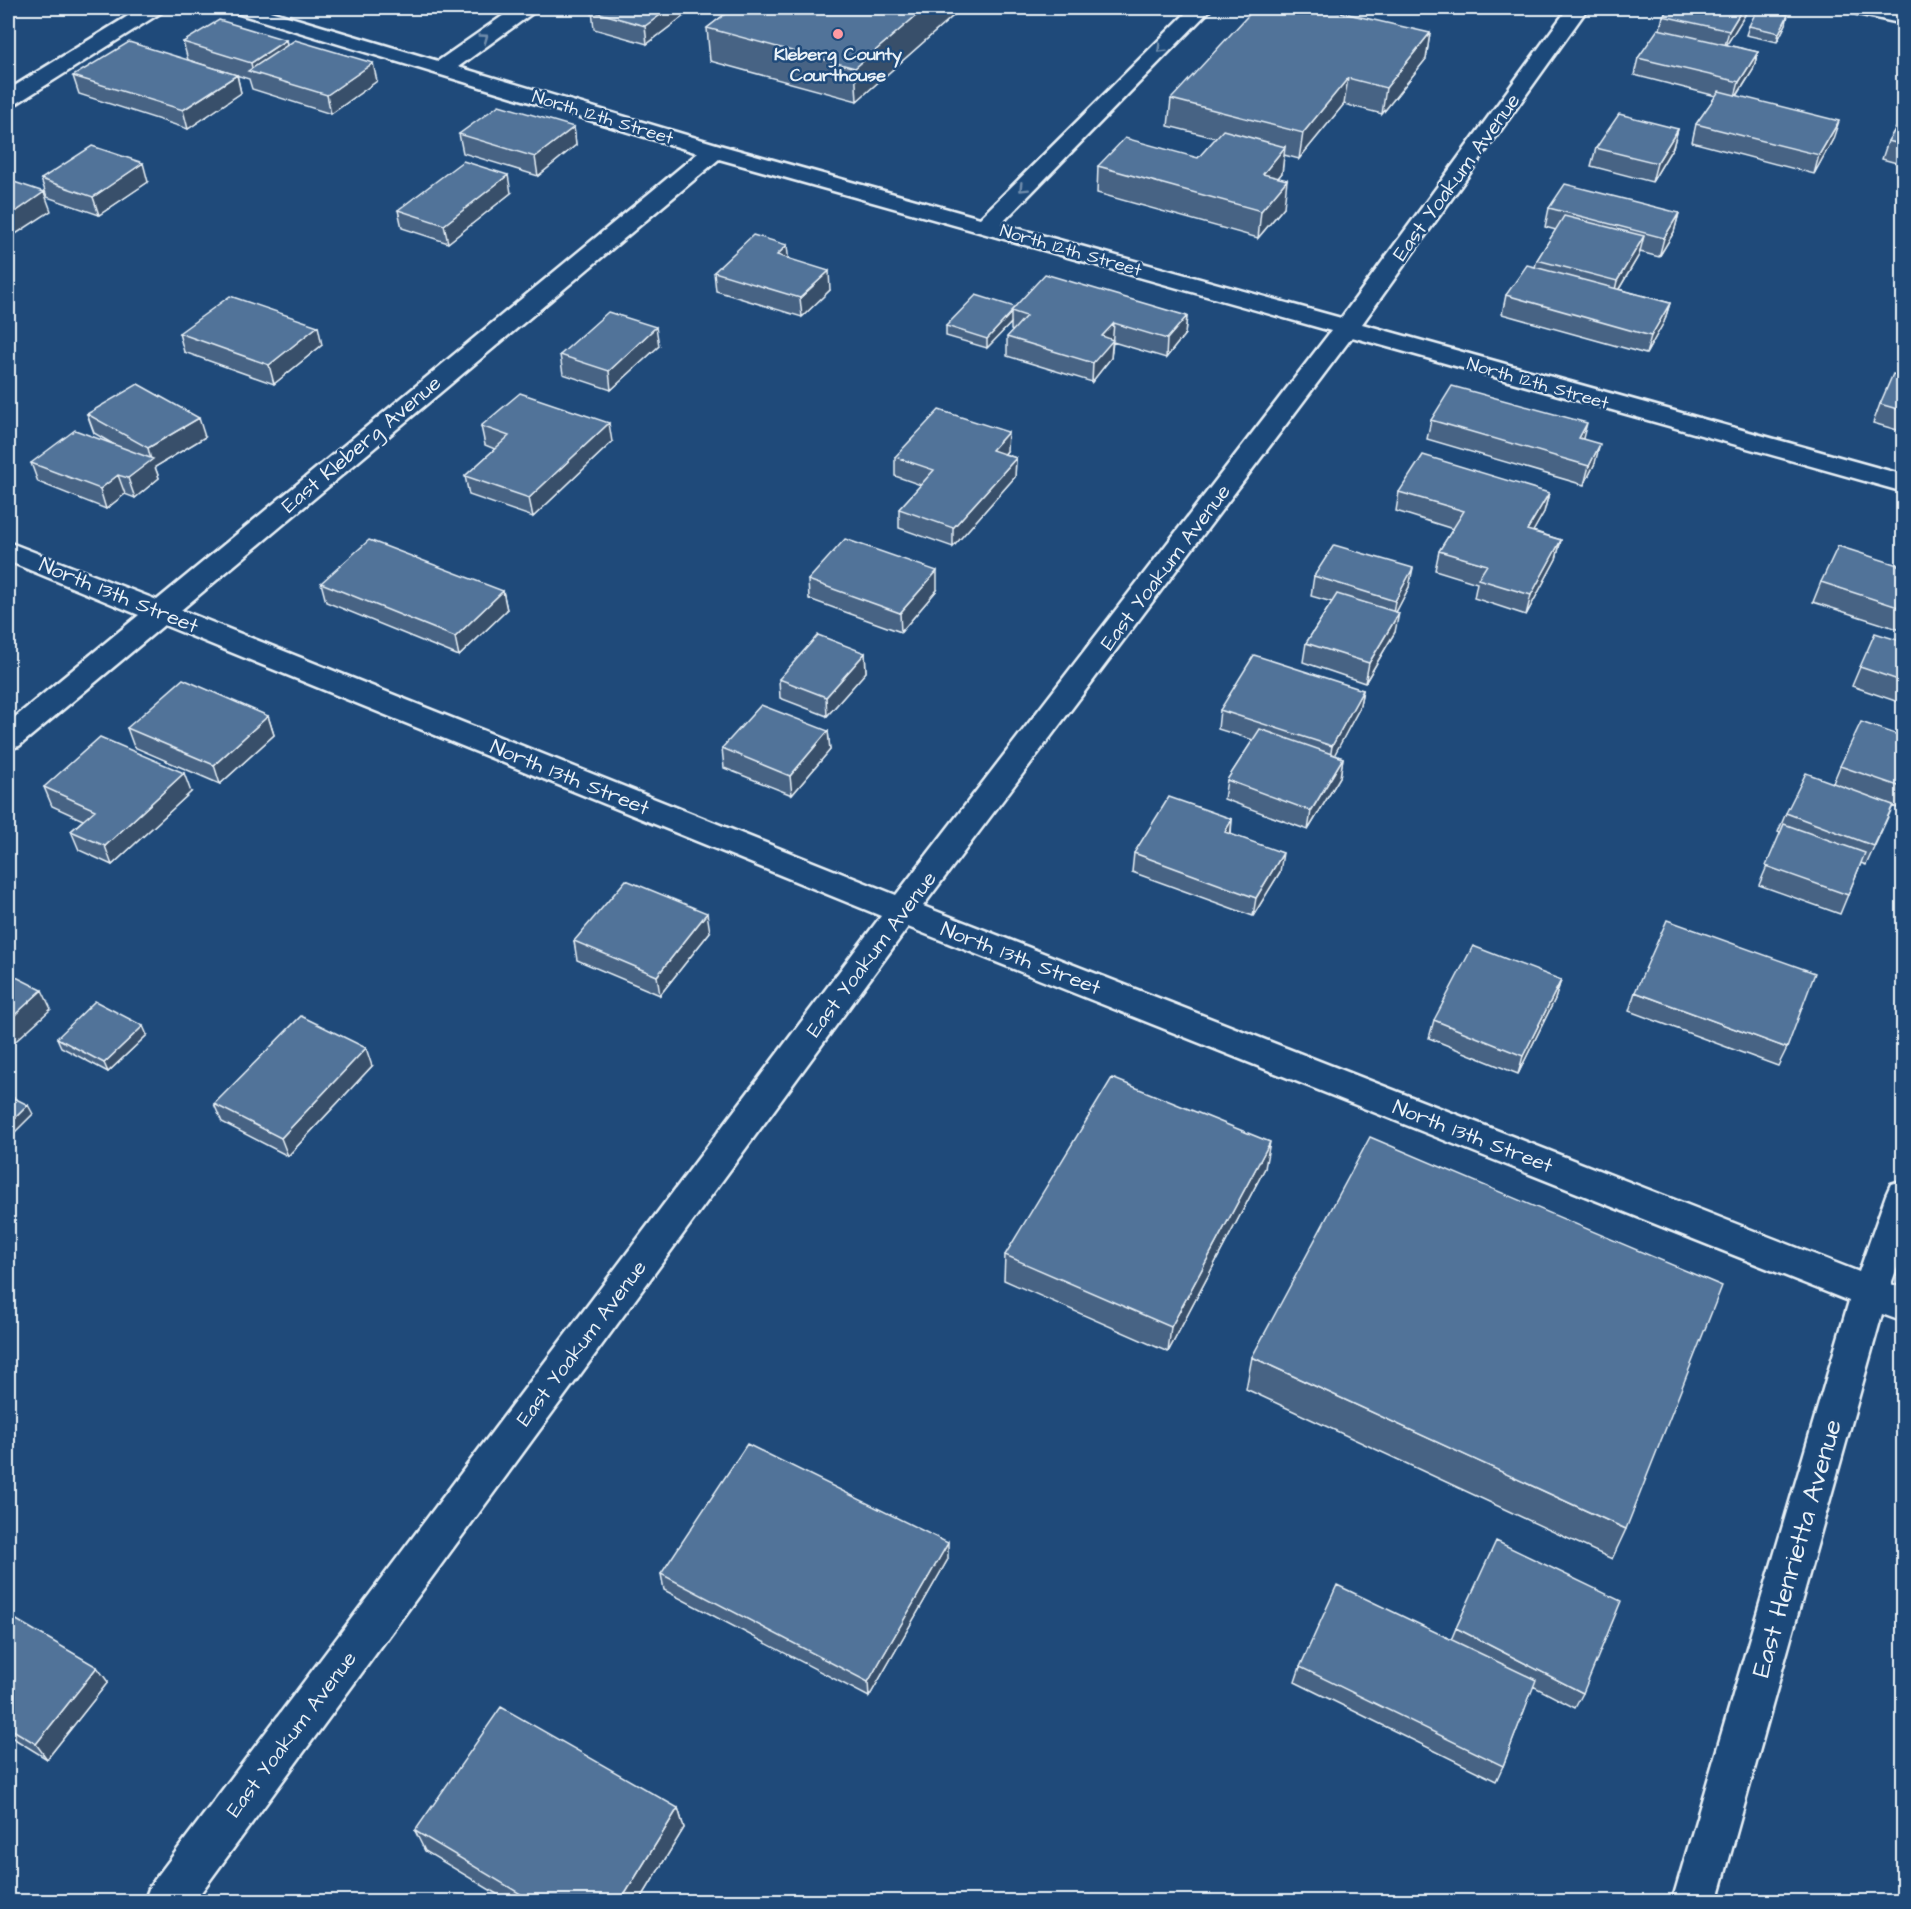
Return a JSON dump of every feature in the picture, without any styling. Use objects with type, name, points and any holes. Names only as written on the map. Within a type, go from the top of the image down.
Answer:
[{"type":"street","points":[[8,99],[155,8]]},
{"type":"street","name":"North 12th Street","points":[[240,8],[715,151],[986,225],[1346,329],[1904,484]]},
{"type":"street","points":[[442,68],[527,8]]},
{"type":"street","points":[[986,225],[1202,8]]},
{"type":"street","name":"East Yoakum Avenue","points":[[166,1902],[902,911],[1346,329],[1578,8]]},
{"type":"street","points":[[1855,8],[1904,18]]},
{"type":"street","name":"East Kleberg Avenue","points":[[8,739],[159,611],[715,151]]},
{"type":"street","name":"North 13th Street","points":[[8,551],[902,911],[1887,1299]]},
{"type":"street","name":"East Henrietta Avenue","points":[[1694,1902],[1887,1299],[1904,1195]]},
{"type":"building","points":[[597,8],[670,8],[645,26],[592,11]]},
{"type":"building","points":[[733,8],[925,8],[855,68],[707,28]]},
{"type":"building","points":[[1255,8],[1322,8],[1430,33],[1386,88],[1348,78],[1303,133],[1171,99]]},
{"type":"building","points":[[1669,8],[1743,8],[1729,31],[1663,16]]},
{"type":"building","points":[[1758,8],[1788,15],[1779,33],[1749,26]]},
{"type":"building","points":[[219,20],[286,40],[251,63],[183,42]]},
{"type":"building","points":[[1658,29],[1758,52],[1739,82],[1638,58]]},
{"type":"building","points":[[295,40],[373,63],[327,95],[248,71]]},
{"type":"building","points":[[129,42],[237,75],[183,110],[73,76]]},
{"type":"building","points":[[1719,91],[1839,121],[1819,155],[1696,124]]},
{"type":"building","points":[[499,105],[574,127],[535,157],[459,134]]},
{"type":"building","points":[[1619,114],[1678,129],[1657,163],[1596,148]]},
{"type":"building","points":[[1904,115],[1904,145],[1888,141]]},
{"type":"building","points":[[1223,130],[1285,147],[1263,174],[1287,180],[1261,211],[1098,166],[1125,138],[1198,158]]},
{"type":"building","points":[[92,146],[143,163],[93,197],[41,179]]},
{"type":"building","points":[[463,161],[508,175],[444,225],[398,210]]},
{"type":"building","points":[[8,180],[44,192],[8,217]]},
{"type":"building","points":[[1565,184],[1679,213],[1664,238],[1549,208]]},
{"type":"building","points":[[1564,216],[1644,236],[1617,281],[1537,260]]},
{"type":"building","points":[[753,235],[787,245],[777,255],[829,271],[800,298],[714,272]]},
{"type":"building","points":[[1527,265],[1670,303],[1651,336],[1506,295]]},
{"type":"building","points":[[1045,274],[1187,316],[1167,339],[1114,323],[1102,336],[1113,340],[1093,363],[1007,337],[1026,316],[1011,311]]},
{"type":"building","points":[[976,295],[1015,307],[987,339],[946,326]]},
{"type":"building","points":[[230,296],[318,326],[269,365],[179,333]]},
{"type":"building","points":[[608,312],[656,327],[609,371],[560,355]]},
{"type":"building","points":[[1893,374],[1904,377],[1904,411],[1880,404]]},
{"type":"building","points":[[138,384],[199,418],[148,448],[87,414]]},
{"type":"building","points":[[1452,386],[1587,423],[1579,438],[1600,444],[1589,466],[1431,420]]},
{"type":"building","points":[[520,393],[609,423],[529,498],[465,476],[509,436],[481,426]]},
{"type":"building","points":[[939,410],[1008,432],[992,450],[1016,458],[953,528],[899,509],[934,470],[895,457]]},
{"type":"building","points":[[75,430],[153,459],[128,478],[118,475],[100,489],[31,463]]},
{"type":"building","points":[[1423,455],[1549,493],[1527,530],[1561,540],[1531,595],[1478,579],[1487,565],[1439,551],[1464,511],[1399,492]]},
{"type":"building","points":[[845,539],[937,571],[900,613],[808,580]]},
{"type":"building","points":[[369,540],[503,591],[455,637],[321,583]]},
{"type":"building","points":[[1334,545],[1413,568],[1395,601],[1314,576]]},
{"type":"building","points":[[1838,546],[1904,567],[1904,609],[1821,582]]},
{"type":"building","points":[[1337,594],[1399,613],[1369,663],[1306,643]]},
{"type":"building","points":[[1875,633],[1904,642],[1904,682],[1860,667]]},
{"type":"building","points":[[818,635],[865,653],[826,697],[779,679]]},
{"type":"building","points":[[1254,655],[1363,690],[1332,746],[1220,710]]},
{"type":"building","points":[[183,679],[268,716],[214,765],[127,728]]},
{"type":"building","points":[[761,705],[828,731],[790,776],[722,748]]},
{"type":"building","points":[[1861,722],[1904,737],[1904,788],[1840,766]]},
{"type":"building","points":[[1260,729],[1343,758],[1311,811],[1227,780]]},
{"type":"building","points":[[100,737],[184,773],[105,846],[71,831],[95,810],[44,787]]},
{"type":"building","points":[[1806,773],[1893,805],[1874,846],[1786,813]]},
{"type":"building","points":[[1169,797],[1232,819],[1225,832],[1283,853],[1256,898],[1134,853]]},
{"type":"building","points":[[1784,824],[1865,853],[1848,895],[1766,866]]},
{"type":"building","points":[[626,880],[707,913],[657,976],[574,941]]},
{"type":"building","points":[[1667,920],[1815,973],[1787,1048],[1635,992]]},
{"type":"building","points":[[1473,946],[1561,980],[1523,1056],[1434,1020]]},
{"type":"building","points":[[8,973],[42,990],[8,1021]]},
{"type":"building","points":[[95,1001],[143,1026],[104,1063],[57,1038]]},
{"type":"building","points":[[301,1016],[366,1048],[281,1138],[214,1104]]},
{"type":"building","points":[[1112,1078],[1270,1142],[1171,1327],[1005,1255]]},
{"type":"building","points":[[8,1095],[28,1105],[8,1125]]},
{"type":"building","points":[[1370,1137],[1722,1286],[1626,1529],[1252,1357]]},
{"type":"building","points":[[747,1444],[948,1543],[868,1682],[661,1574]]},
{"type":"building","points":[[1496,1541],[1621,1601],[1583,1693],[1456,1628]]},
{"type":"building","points":[[1337,1585],[1536,1680],[1503,1766],[1300,1667]]},
{"type":"building","points":[[8,1615],[97,1667],[36,1744],[8,1727]]},
{"type":"building","points":[[501,1707],[678,1808],[620,1902],[534,1902],[415,1831]]},
{"type":"place","name":"Kleberg County Courthouse","points":[[838,34]]}]
